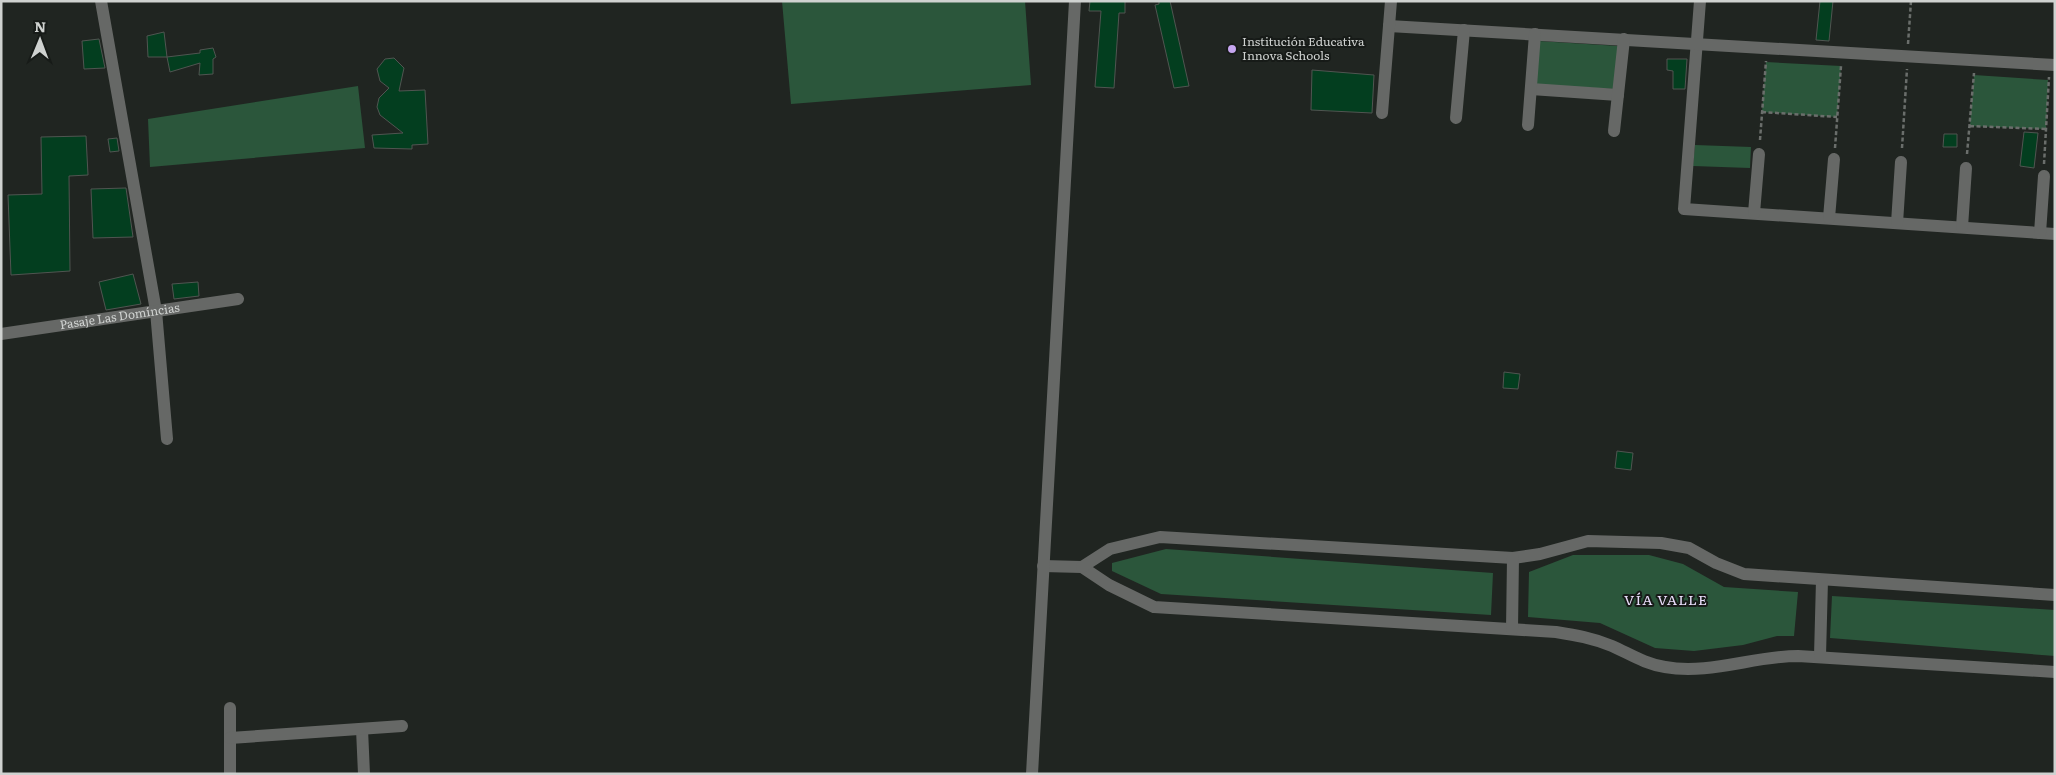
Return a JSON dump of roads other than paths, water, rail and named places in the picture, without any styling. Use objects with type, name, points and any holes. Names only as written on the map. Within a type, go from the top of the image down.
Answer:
[{"type":"street","points":[[101,1],[156,311],[167,439]]},
{"type":"street","points":[[1032,774],[1075,1]]},
{"type":"street","points":[[1382,113],[1391,1]]},
{"type":"street","points":[[1700,1],[1684,209],[2055,234]]},
{"type":"street","points":[[1389,26],[2052,65]]},
{"type":"street","points":[[1456,118],[1464,30]]},
{"type":"street","points":[[1528,125],[1535,34]]},
{"type":"street","points":[[1614,131],[1624,40]]},
{"type":"street","points":[[1531,89],[1618,95]]},
{"type":"street","points":[[1754,213],[1759,154]]},
{"type":"street","points":[[1829,218],[1834,159]]},
{"type":"street","points":[[1897,223],[1901,162]]},
{"type":"street","points":[[1962,228],[1966,168]]},
{"type":"street","points":[[2040,233],[2044,176]]},
{"type":"street","name":"Pasaje Las Domíncias","points":[[1,334],[238,299]]},
{"type":"street","points":[[1082,567],[1110,548],[1160,538],[1513,558],[1540,554],[1588,541],[1661,544],[1689,548],[1716,563],[1744,574],[2055,595]]},
{"type":"street","points":[[1512,629],[1513,558]]},
{"type":"street","points":[[1043,566],[1082,567],[1109,585],[1154,607],[1556,632],[1585,636],[1636,659],[1666,667],[1698,669],[1772,656],[1820,656],[2055,672]]},
{"type":"street","points":[[1820,656],[1822,580]]},
{"type":"street","points":[[230,708],[230,774]]},
{"type":"street","points":[[230,738],[402,726]]},
{"type":"street","points":[[362,729],[364,774]]},
{"type":"place","name":"Institución Educativa Innova Schools","points":[[1232,49]]},
{"type":"district","name":"VÍA VALLE","points":[[1666,600]]}]
